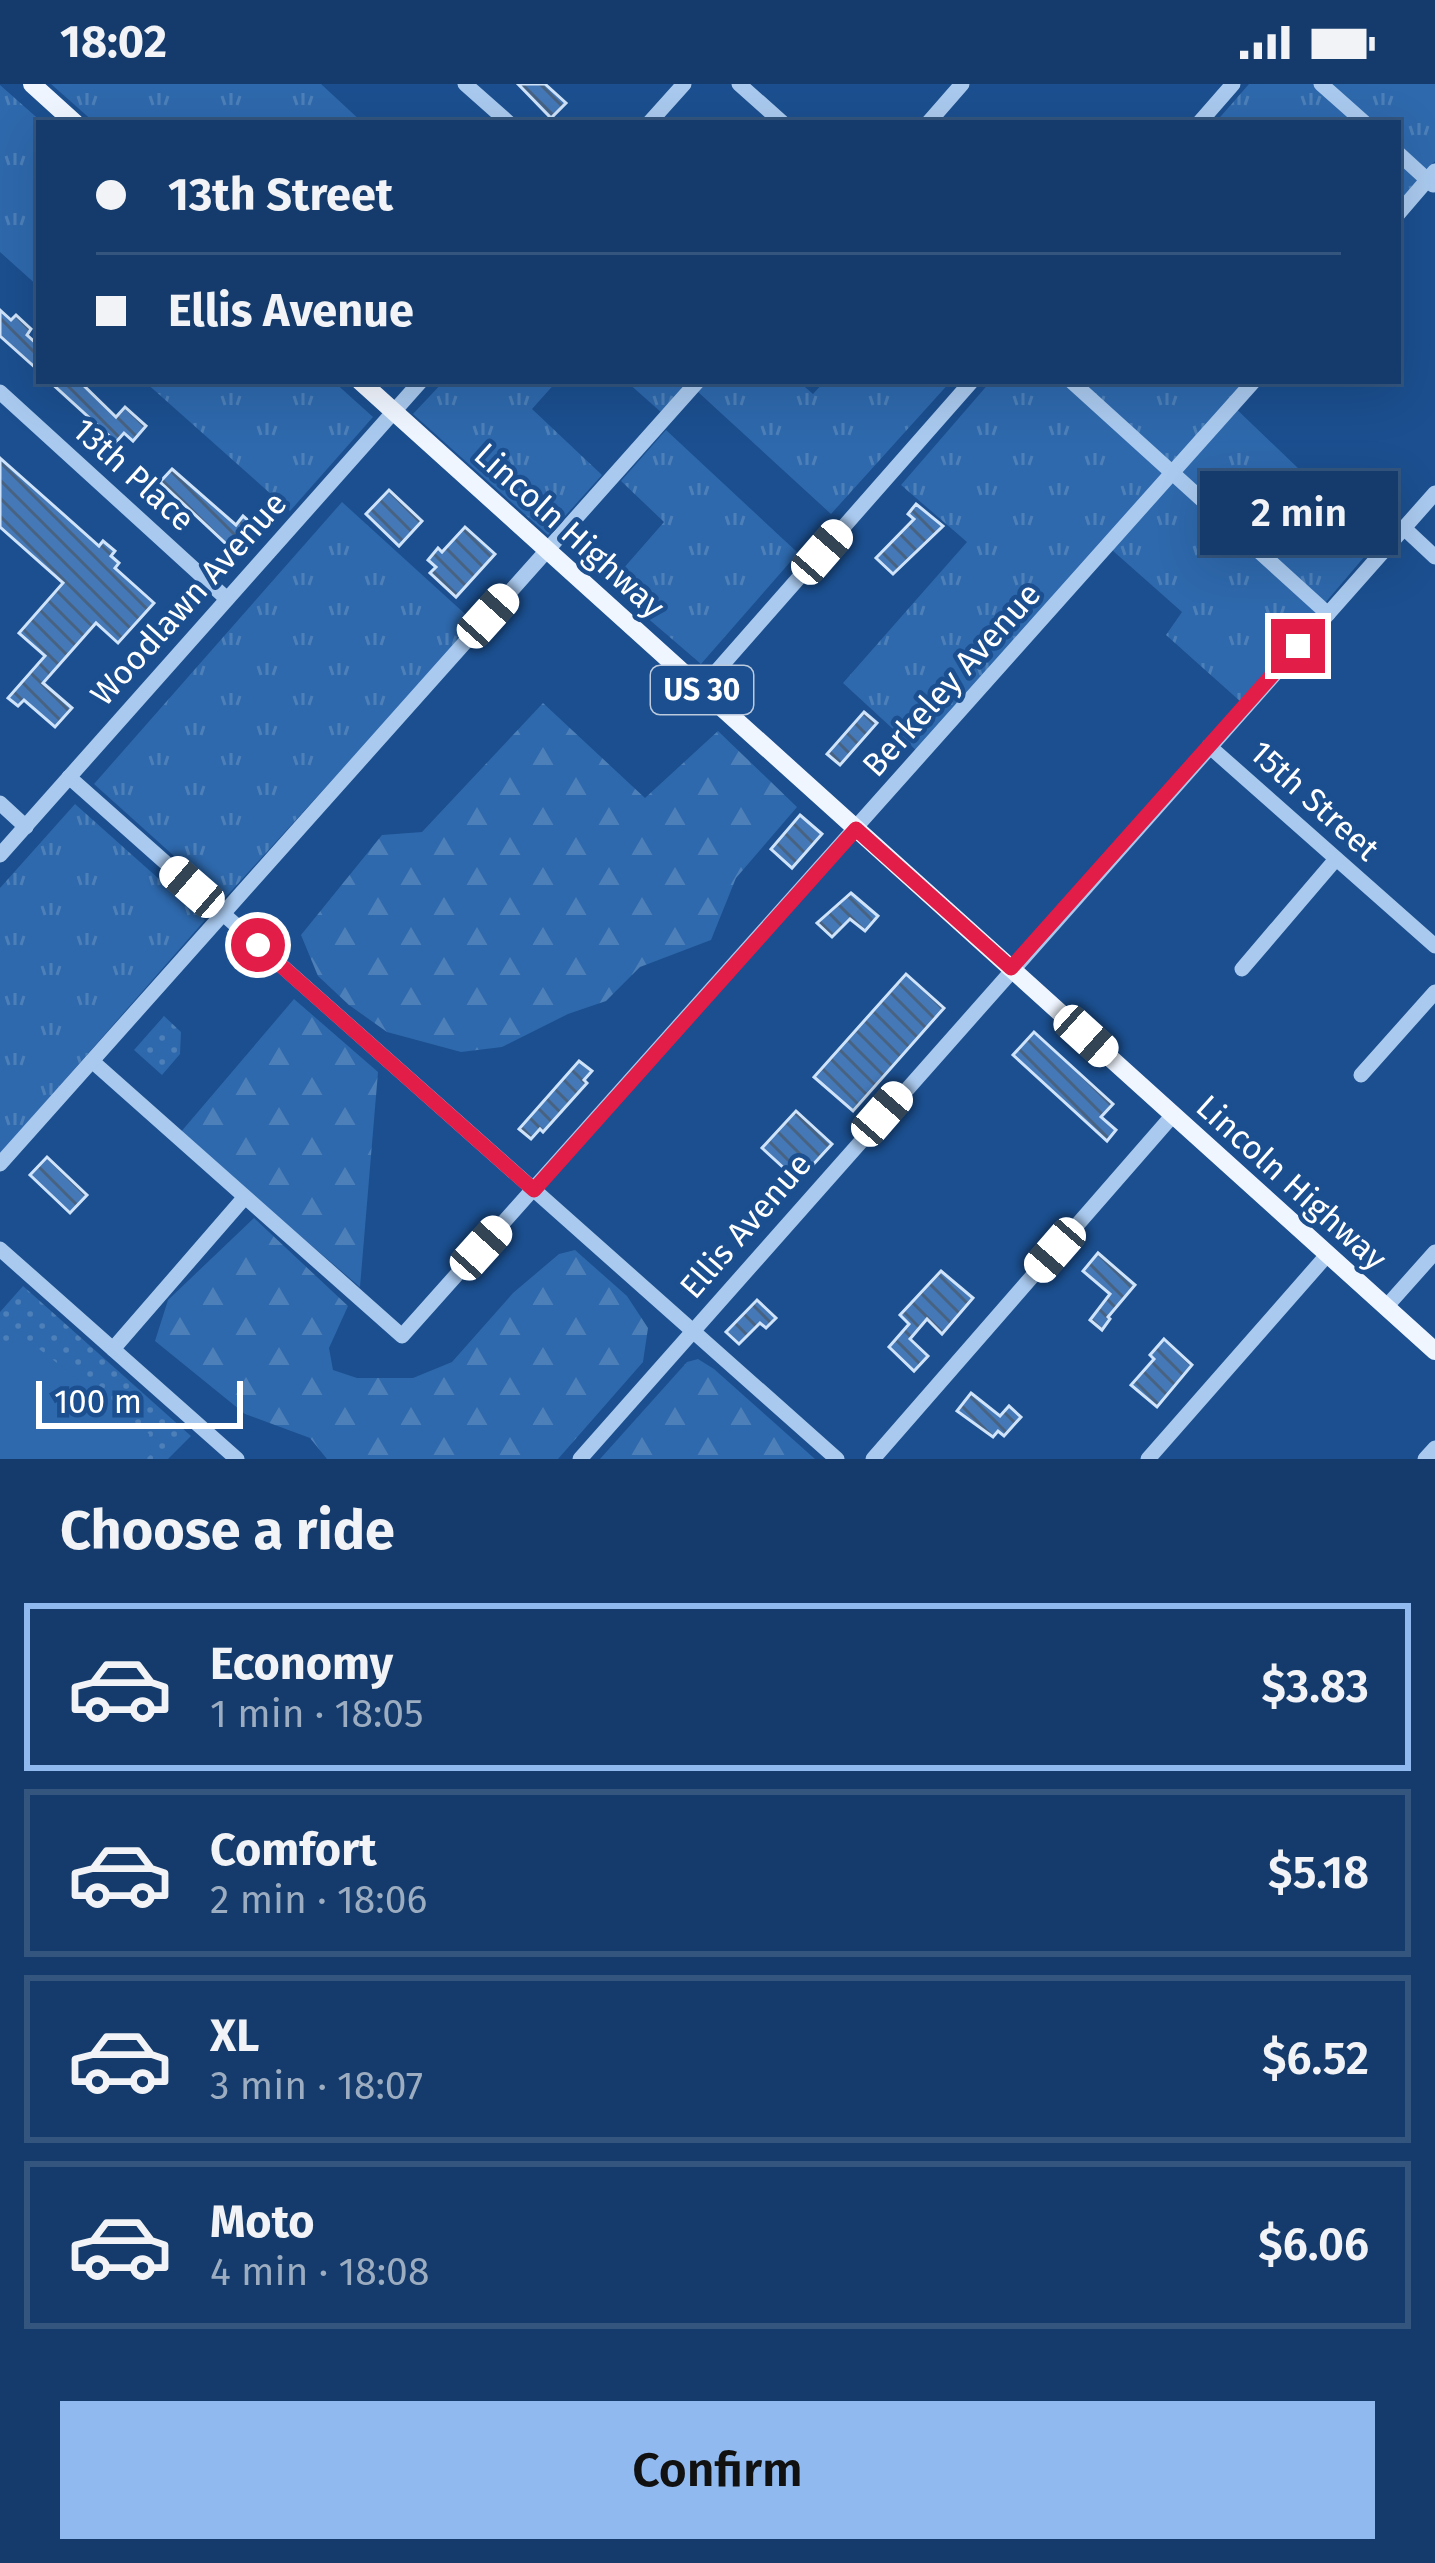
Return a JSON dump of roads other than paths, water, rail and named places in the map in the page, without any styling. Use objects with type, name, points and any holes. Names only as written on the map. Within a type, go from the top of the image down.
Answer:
[{"type":"main road","points":[[32,84],[72,120]]},
{"type":"main road","name":"Lincoln Highway","points":[[363,384],[1435,1351]]},
{"type":"street","points":[[465,84],[506,120]]},
{"type":"street","points":[[652,120],[684,84]]},
{"type":"street","points":[[740,84],[780,120]]},
{"type":"street","points":[[931,120],[962,84]]},
{"type":"street","points":[[1202,120],[1233,84]]},
{"type":"street","points":[[1321,84],[1361,120]]},
{"type":"street","points":[[1401,155],[1432,179],[1401,211]]},
{"type":"street","name":"Woodlawn Avenue","points":[[0,855],[418,384]]},
{"type":"street","points":[[0,1165],[695,384]]},
{"type":"street","points":[[701,689],[969,384]]},
{"type":"street","points":[[1074,384],[1328,614]]},
{"type":"street","name":"Berkeley Avenue","points":[[244,1198],[402,1336],[1251,384]]},
{"type":"street","name":"13th Place","points":[[0,392],[227,599]]},
{"type":"street","name":"Ellis Avenue","points":[[580,1459],[1435,494]]},
{"type":"street","points":[[1404,528],[1435,557]]},
{"type":"street","name":"15th Street","points":[[1210,746],[1435,946]]},
{"type":"street","points":[[69,777],[836,1459]]},
{"type":"street","points":[[0,803],[26,826]]},
{"type":"street","points":[[1242,969],[1336,859]]},
{"type":"street","points":[[1361,1075],[1435,992]]},
{"type":"street","points":[[92,1061],[244,1198],[113,1349]]},
{"type":"street","points":[[873,1459],[1173,1115]]},
{"type":"street","points":[[0,1249],[237,1459]]},
{"type":"street","points":[[1386,1307],[1435,1252]]},
{"type":"street","points":[[1148,1459],[1328,1254]]},
{"type":"street","points":[[1425,1459],[1435,1448]]}]
